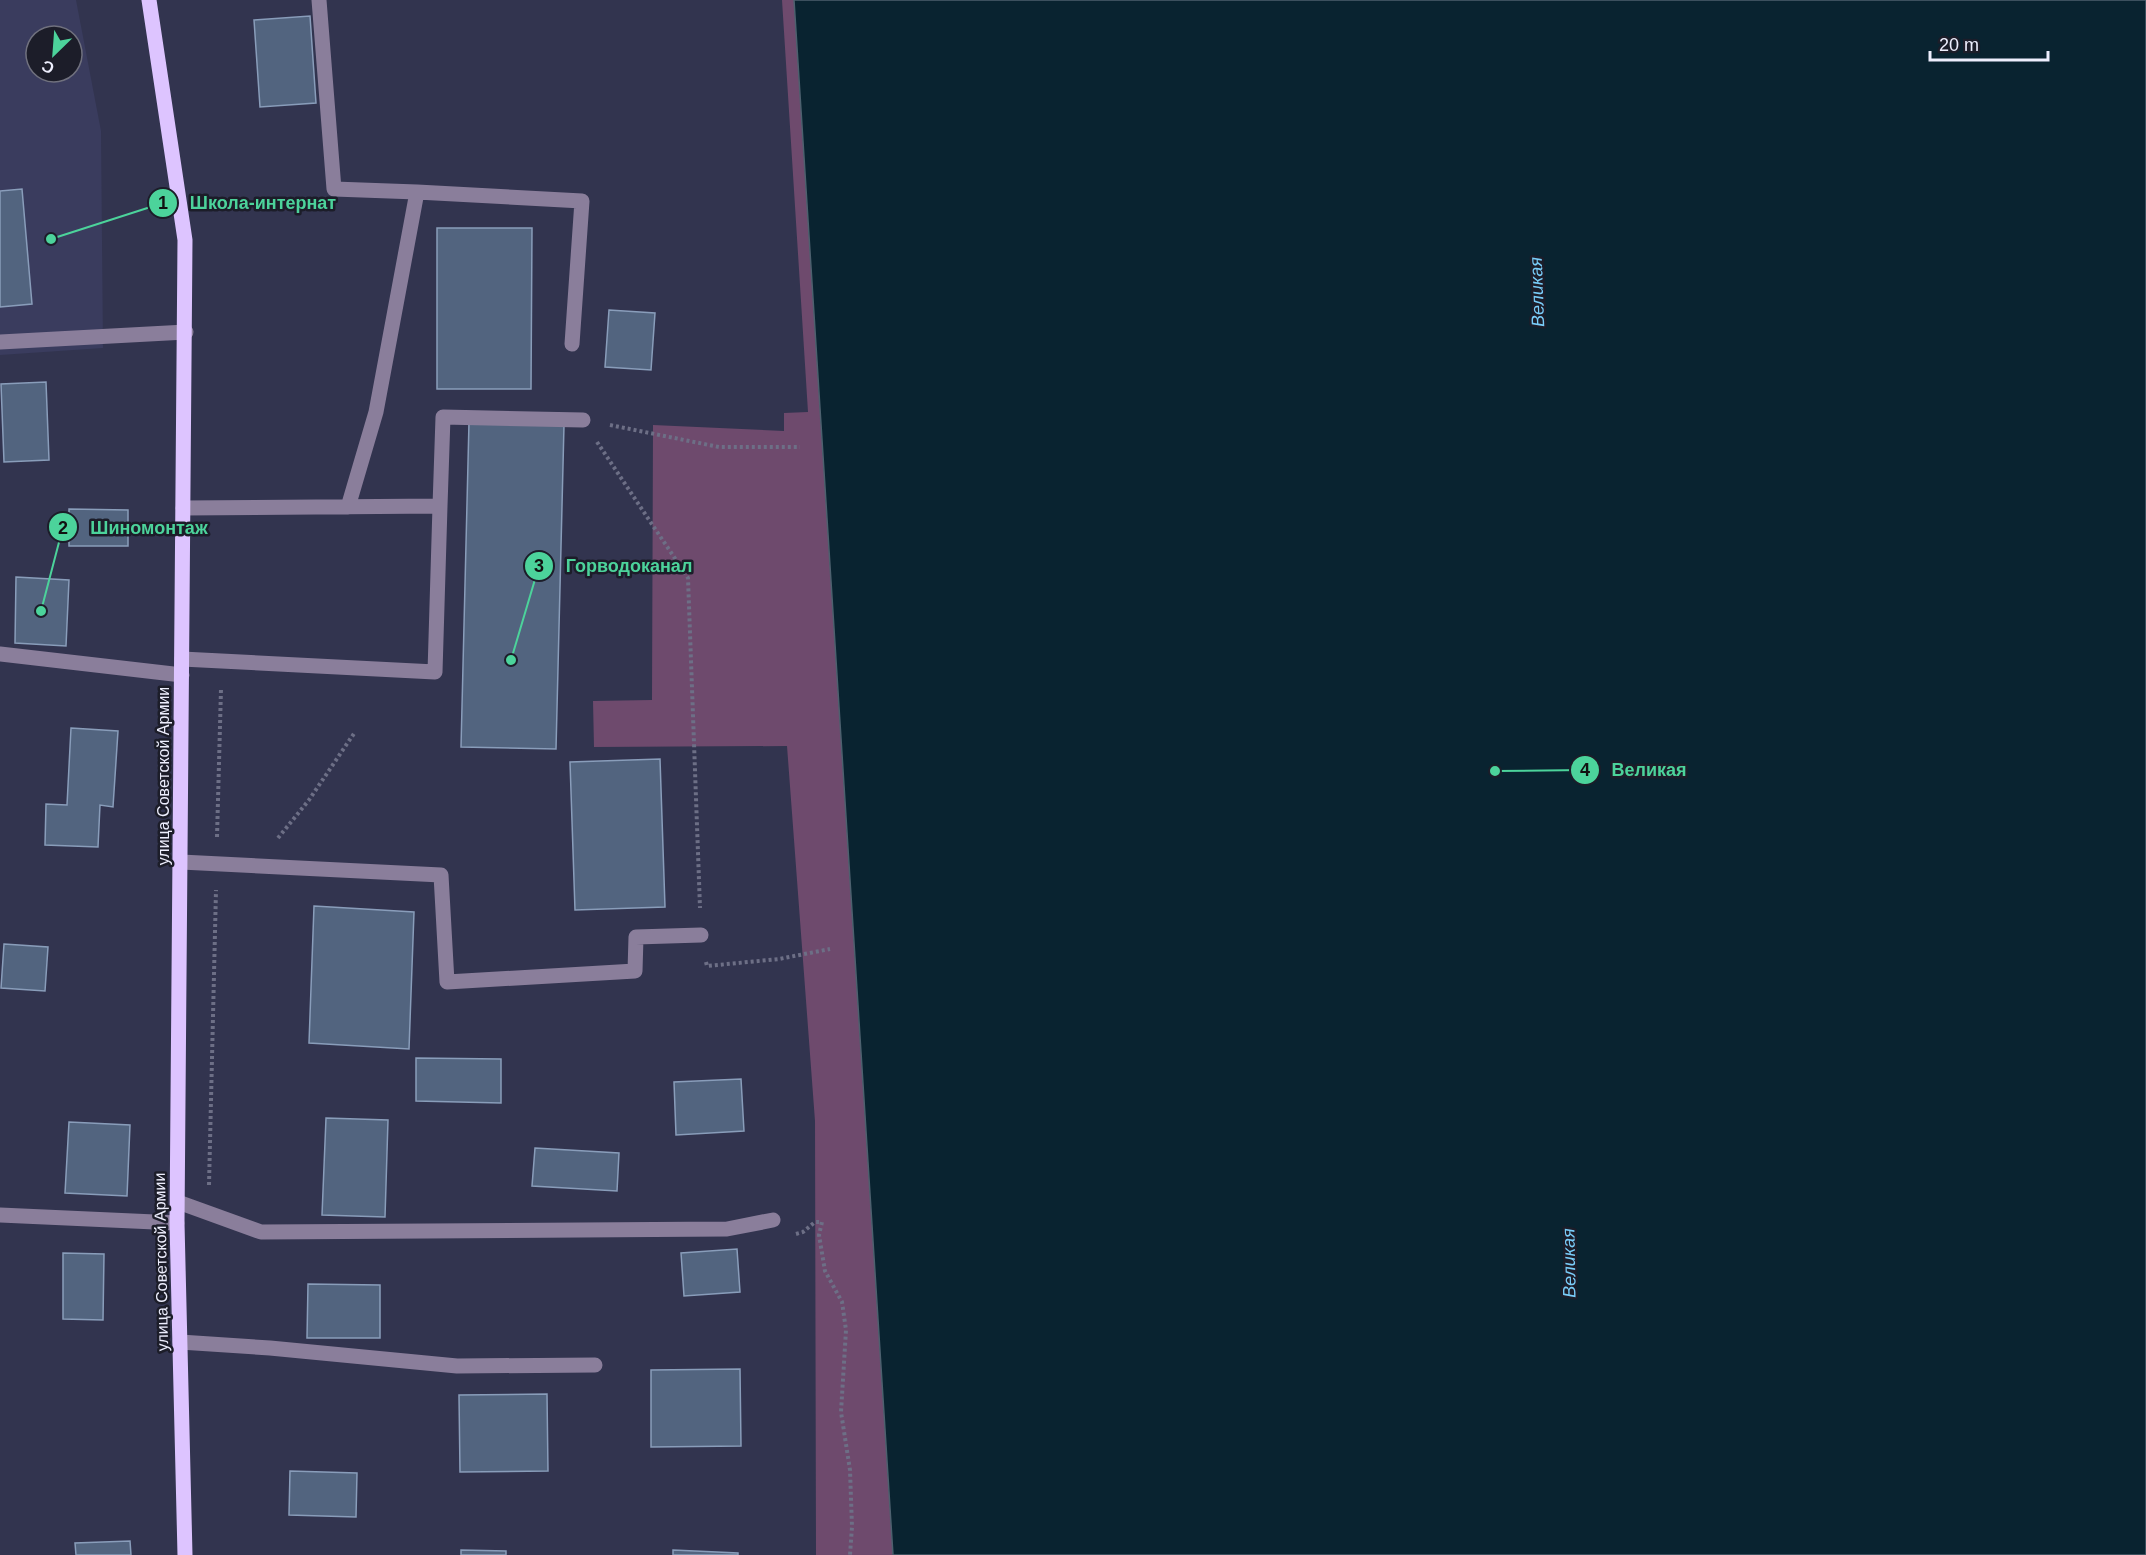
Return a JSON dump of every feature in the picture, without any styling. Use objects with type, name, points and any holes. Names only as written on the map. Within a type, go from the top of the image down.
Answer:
[{"type":"main road","name":"улица Советской Армии","points":[[149,0],[185,240],[177,1223],[185,1555]]},
{"type":"lane","points":[[319,0],[334,189],[582,201],[572,344]]},
{"type":"lane","points":[[348,507],[376,412],[417,192]]},
{"type":"lane","points":[[0,342],[186,332]]},
{"type":"lane","points":[[0,654],[182,667],[222,661],[435,672],[443,417],[582,420]]},
{"type":"lane","points":[[183,508],[440,506]]},
{"type":"lane","points":[[181,862],[441,876],[447,982],[635,971],[636,936],[700,935]]},
{"type":"lane","points":[[178,1203],[261,1232],[727,1229],[773,1220]]},
{"type":"lane","points":[[0,1215],[177,1223]]},
{"type":"lane","points":[[180,1342],[457,1366],[595,1365]]},
{"type":"path","points":[[582,420],[719,447],[800,447]]},
{"type":"path","points":[[582,420],[688,578],[700,935],[707,966],[779,959],[830,949]]},
{"type":"path","points":[[208,1213],[222,661]]},
{"type":"path","points":[[273,845],[309,800],[354,732]]},
{"type":"path","points":[[215,901],[223,893]]},
{"type":"path","points":[[773,1220],[791,1236],[803,1232],[815,1222],[822,1222],[819,1235],[825,1271],[842,1302],[846,1330],[841,1412],[850,1470],[852,1527],[850,1555]]},
{"type":"shaded area","points":[[0,0],[76,0],[81,24],[24,24],[24,84],[84,84],[84,42],[101,131],[103,348],[0,355]]},
{"type":"shaded area","points":[[782,0],[794,0],[893,1555],[816,1555],[815,1121],[787,746],[594,747],[593,701],[652,700],[653,425],[784,431],[784,413],[808,412]]},
{"type":"water","name":"Великая","points":[[794,0],[2146,0],[2146,1555],[893,1555]]},
{"type":"building","points":[[310,16],[316,103],[260,107],[254,20]]},
{"type":"building","points":[[22,189],[32,304],[0,307],[0,191]]},
{"type":"building","points":[[437,228],[532,228],[531,389],[437,389]]},
{"type":"building","points":[[609,310],[655,313],[651,370],[605,367]]},
{"type":"building","points":[[46,382],[49,460],[4,462],[1,384]]},
{"type":"building","points":[[469,422],[564,425],[556,749],[461,747]]},
{"type":"building","points":[[69,509],[128,510],[128,546],[69,546]]},
{"type":"building","points":[[16,577],[69,580],[66,646],[15,643]]},
{"type":"building","points":[[71,728],[118,731],[113,807],[100,805],[98,847],[45,845],[46,804],[67,805]]},
{"type":"building","points":[[660,759],[665,907],[575,910],[570,762]]},
{"type":"building","points":[[314,906],[414,912],[409,1049],[309,1043]]},
{"type":"building","points":[[4,944],[48,947],[45,991],[1,988]]},
{"type":"building","points":[[416,1058],[501,1059],[501,1103],[416,1101]]},
{"type":"building","points":[[741,1079],[744,1131],[676,1135],[674,1082]]},
{"type":"building","points":[[326,1118],[388,1120],[385,1217],[322,1215]]},
{"type":"building","points":[[69,1122],[130,1125],[127,1196],[65,1193]]},
{"type":"building","points":[[535,1148],[619,1153],[617,1191],[532,1186]]},
{"type":"building","points":[[737,1249],[740,1292],[684,1296],[681,1253]]},
{"type":"building","points":[[63,1253],[104,1254],[103,1320],[63,1319]]},
{"type":"building","points":[[308,1284],[380,1285],[380,1338],[307,1338]]},
{"type":"building","points":[[740,1369],[741,1446],[651,1447],[651,1370]]},
{"type":"building","points":[[547,1394],[548,1471],[460,1472],[459,1395]]},
{"type":"building","points":[[290,1471],[357,1473],[356,1517],[289,1515]]},
{"type":"building","points":[[130,1541],[131,1555],[76,1555],[75,1543]]},
{"type":"building","points":[[461,1550],[506,1551],[506,1555],[461,1555]]},
{"type":"building","points":[[673,1550],[738,1553],[738,1555],[673,1555]]},
{"type":"place","name":"Школа-интернат","points":[[51,239]]},
{"type":"place","name":"Шиномонтаж","points":[[41,611]]},
{"type":"place","name":"Горводоканал","points":[[511,660]]},
{"type":"place","name":"Великая","points":[[1495,771]]}]
